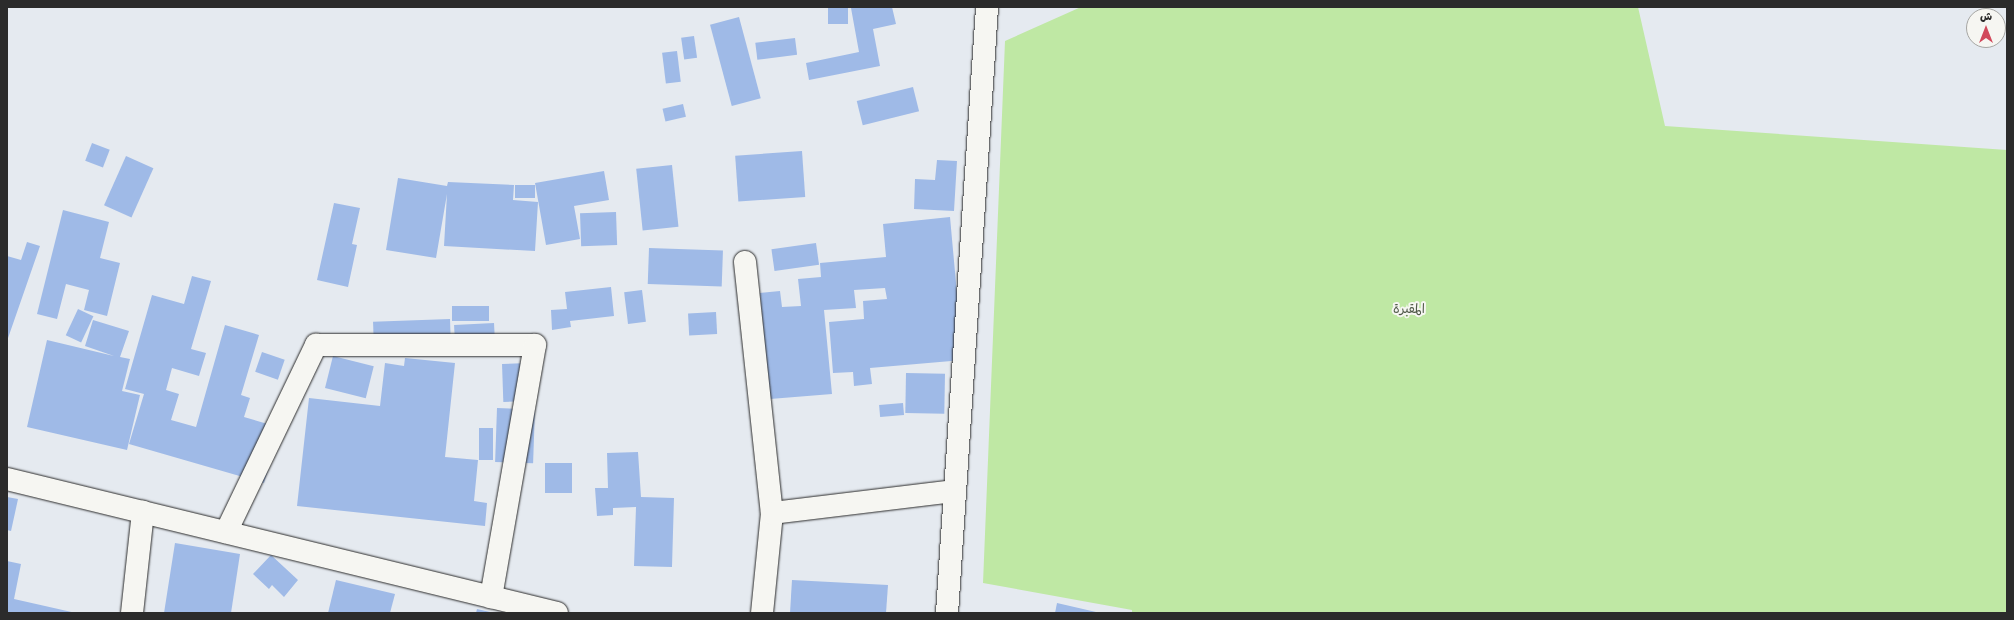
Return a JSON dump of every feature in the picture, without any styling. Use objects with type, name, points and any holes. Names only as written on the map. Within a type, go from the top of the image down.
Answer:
[{"type":"street","points":[[947,613],[987,7]]},
{"type":"street","points":[[745,262],[772,513],[762,613]]},
{"type":"street","points":[[226,532],[316,345],[535,345],[492,597]]},
{"type":"street","points":[[7,479],[557,613]]},
{"type":"street","points":[[772,513],[955,491]]},
{"type":"street","points":[[132,613],[143,512]]},
{"type":"green space","name":"المقبرة","points":[[1081,7],[1638,7],[1665,126],[2007,150],[2007,613],[1132,613],[1132,610],[983,583],[1005,41]]},
{"type":"building","points":[[828,7],[848,7],[848,24],[828,24]]},
{"type":"building","points":[[892,7],[896,24],[873,29],[880,66],[809,80],[806,63],[859,52],[851,8]]},
{"type":"building","points":[[739,17],[761,98],[732,106],[710,25]]},
{"type":"building","points":[[694,36],[697,58],[684,60],[681,38]]},
{"type":"building","points":[[795,38],[797,55],[757,60],[755,43]]},
{"type":"building","points":[[677,51],[681,82],[666,84],[662,53]]},
{"type":"building","points":[[913,87],[919,111],[863,125],[857,101]]},
{"type":"building","points":[[683,104],[686,117],[665,121],[663,109]]},
{"type":"building","points":[[92,143],[110,150],[103,168],[85,161]]},
{"type":"building","points":[[802,151],[805,197],[738,202],[735,156]]},
{"type":"building","points":[[126,156],[153,168],[131,218],[104,205]]},
{"type":"building","points":[[937,160],[957,161],[954,211],[914,209],[915,179],[935,180]]},
{"type":"building","points":[[672,165],[678,227],[643,230],[636,169]]},
{"type":"building","points":[[604,171],[609,200],[574,206],[580,239],[546,245],[535,183]]},
{"type":"building","points":[[398,178],[447,186],[448,182],[514,185],[513,200],[538,202],[535,251],[444,246],[447,194],[436,258],[386,250]]},
{"type":"building","points":[[515,185],[535,185],[535,198],[515,198]]},
{"type":"building","points":[[334,203],[360,208],[352,244],[357,245],[348,287],[317,280]]},
{"type":"building","points":[[63,210],[109,222],[100,258],[120,263],[107,316],[84,310],[89,290],[66,284],[57,319],[37,314]]},
{"type":"building","points":[[616,212],[617,245],[581,246],[580,213]]},
{"type":"building","points":[[950,217],[963,360],[870,368],[872,384],[854,386],[853,372],[833,373],[829,322],[864,319],[863,301],[887,299],[885,288],[854,290],[856,308],[824,310],[832,394],[770,399],[760,293],[780,291],[782,307],[801,306],[798,279],[821,277],[820,263],[886,257],[883,224]]},
{"type":"building","points":[[27,242],[40,246],[7,341],[7,256],[21,260]]},
{"type":"building","points":[[816,243],[819,265],[774,271],[771,249]]},
{"type":"building","points":[[649,248],[723,251],[722,287],[648,284]]},
{"type":"building","points":[[192,276],[211,281],[191,349],[206,353],[199,376],[172,368],[166,390],[179,394],[171,420],[196,427],[225,325],[259,335],[241,395],[250,398],[244,417],[281,428],[264,483],[129,444],[144,394],[125,389],[152,295],[184,304]]},
{"type":"building","points":[[611,287],[614,316],[570,321],[571,327],[552,330],[551,310],[567,309],[565,292]]},
{"type":"building","points":[[642,290],[646,322],[628,324],[624,292]]},
{"type":"building","points":[[452,306],[489,306],[489,321],[452,321]]},
{"type":"building","points":[[78,309],[93,316],[81,342],[66,335]]},
{"type":"building","points":[[716,312],[717,334],[689,335],[688,313]]},
{"type":"building","points":[[450,319],[451,344],[374,347],[373,322]]},
{"type":"building","points":[[93,320],[129,331],[120,357],[130,359],[122,391],[140,395],[127,450],[27,427],[47,340],[114,356],[85,346]]},
{"type":"building","points":[[494,323],[495,342],[455,344],[454,325]]},
{"type":"building","points":[[262,352],[285,360],[278,380],[255,372]]},
{"type":"building","points":[[333,356],[374,366],[366,398],[325,388]]},
{"type":"building","points":[[405,358],[455,363],[445,457],[478,460],[474,501],[487,503],[485,526],[297,506],[309,398],[380,406],[385,363],[404,366]]},
{"type":"building","points":[[528,363],[529,401],[503,402],[502,364]]},
{"type":"building","points":[[906,373],[945,374],[944,414],[905,413]]},
{"type":"building","points":[[903,403],[904,415],[880,417],[879,405]]},
{"type":"building","points":[[497,408],[535,409],[533,463],[495,462]]},
{"type":"building","points":[[479,428],[493,428],[493,460],[479,460]]},
{"type":"building","points":[[638,452],[641,497],[674,498],[672,567],[634,566],[636,507],[613,508],[613,515],[597,516],[595,488],[608,488],[607,453]]},
{"type":"building","points":[[545,463],[572,463],[572,493],[545,493]]},
{"type":"building","points":[[7,497],[18,499],[11,531],[7,530]]},
{"type":"building","points":[[175,543],[240,554],[231,613],[164,613]]},
{"type":"building","points":[[271,555],[298,580],[284,597],[272,585],[269,589],[253,574]]},
{"type":"building","points":[[7,561],[21,564],[14,599],[76,613],[7,613]]},
{"type":"building","points":[[336,580],[395,594],[390,613],[328,613]]},
{"type":"building","points":[[792,580],[888,585],[886,613],[790,613]]},
{"type":"building","points":[[1057,603],[1096,612],[1096,613],[1055,613]]},
{"type":"building","points":[[477,609],[490,612],[490,613],[476,613]]}]
